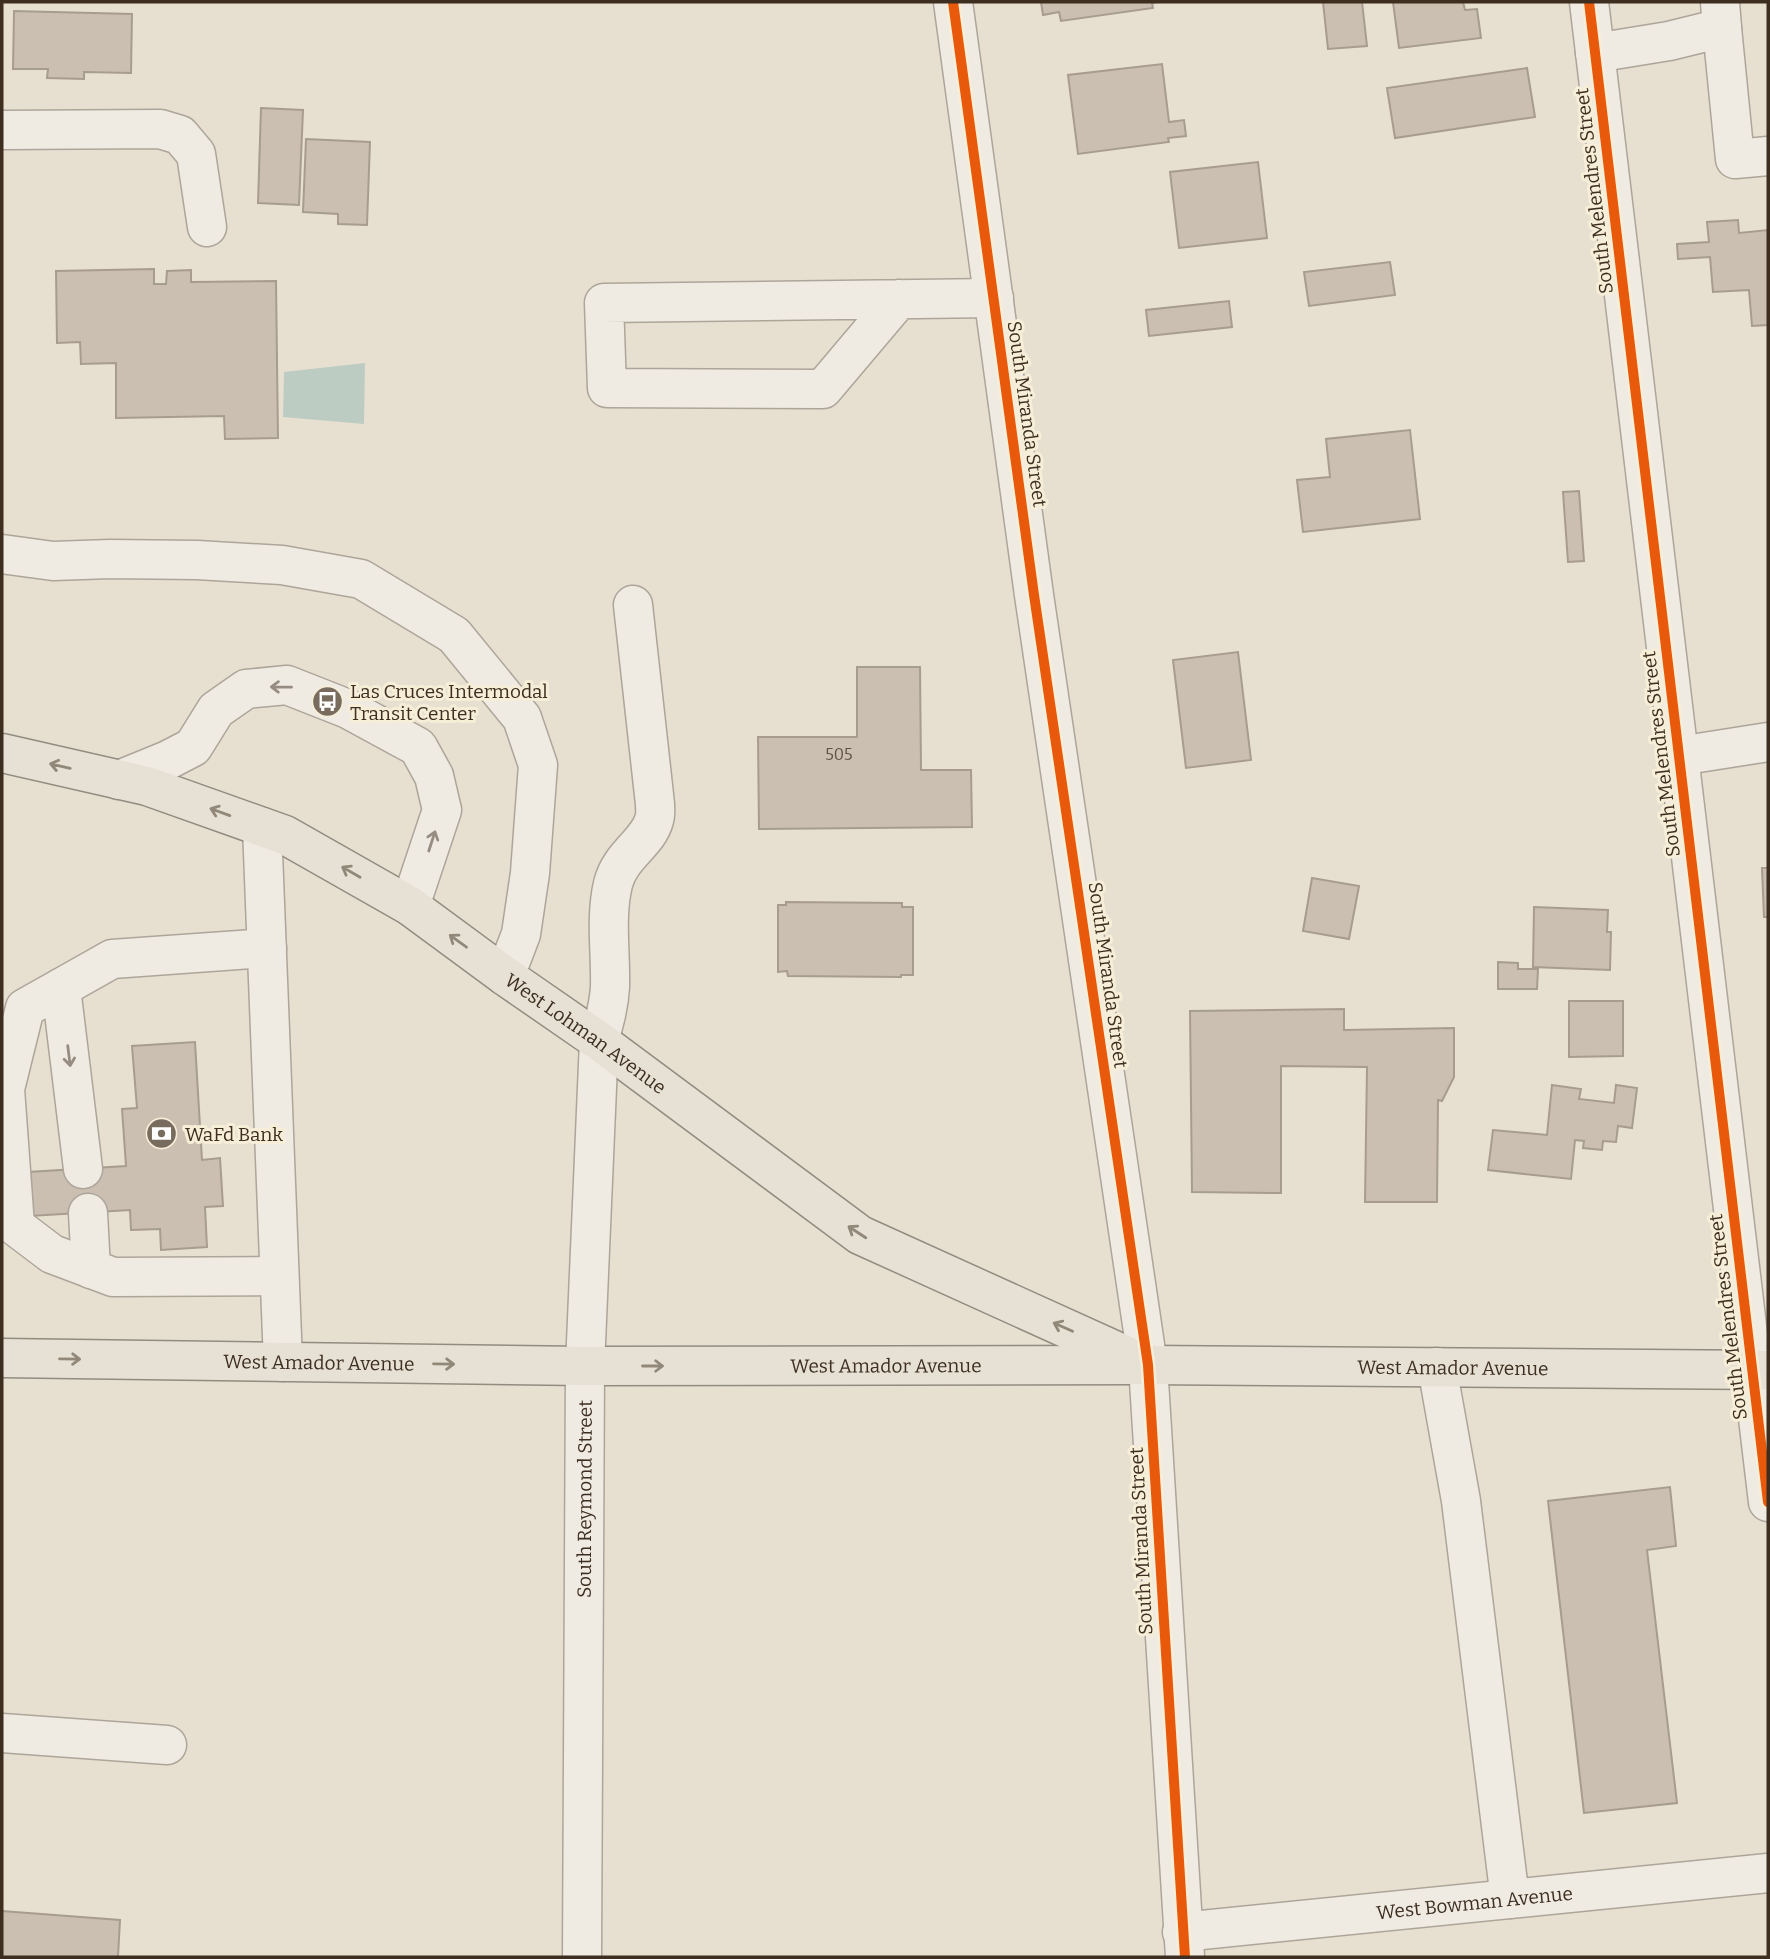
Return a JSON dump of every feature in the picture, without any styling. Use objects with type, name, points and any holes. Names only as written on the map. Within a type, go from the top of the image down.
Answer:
[{"type":"main road","name":"West Lohman Avenue","points":[[2,753],[147,786],[285,835],[410,906],[599,1041],[860,1235],[1148,1365]]},
{"type":"main road","name":"West Amador Avenue","points":[[2,1358],[585,1366],[1148,1365],[1760,1370]]},
{"type":"street","name":"South Miranda Street","points":[[953,2],[1034,596],[1148,1365],[1184,1945]]},
{"type":"street","name":"South Melendres Street","points":[[1589,2],[1679,756],[1760,1370],[1768,1503]]},
{"type":"street","points":[[1595,53],[1670,41],[1721,15],[1735,159],[1768,156]]},
{"type":"street","points":[[2,130],[160,129],[180,135],[196,154],[207,227]]},
{"type":"street","points":[[899,299],[823,389],[607,388],[604,303],[899,299],[994,298]]},
{"type":"street","points":[[2,554],[53,561],[197,560],[282,565],[335,574],[361,579],[454,635],[523,718],[538,765],[530,873],[521,934],[505,976]]},
{"type":"street","name":"South Reymond Street","points":[[582,1957],[585,1366],[599,1041],[610,990],[609,936],[613,883],[620,865],[645,837],[654,820],[655,804],[633,605]]},
{"type":"street","points":[[119,780],[193,747],[216,710],[246,689],[286,685],[348,709],[418,747],[434,776],[442,810],[410,906]]},
{"type":"street","points":[[1679,756],[1768,741]]},
{"type":"street","points":[[262,827],[283,1362]]},
{"type":"street","points":[[267,948],[112,959],[25,1008],[5,1089],[15,1226],[52,1254],[113,1277],[279,1276]]},
{"type":"street","points":[[61,988],[83,1169]]},
{"type":"street","points":[[88,1213],[91,1269]]},
{"type":"street","points":[[1437,1367],[1461,1501],[1510,1899]]},
{"type":"street","points":[[2,1733],[167,1745]]},
{"type":"street","name":"West Bowman Avenue","points":[[1184,1945],[1510,1899],[1768,1873]]},
{"type":"shaded area","points":[[365,363],[364,424],[283,417],[284,372]]},
{"type":"building","points":[[1041,2],[1158,2],[1152,3],[1153,8],[1061,21],[1059,12],[1043,15]]},
{"type":"building","points":[[1323,2],[1362,2],[1367,46],[1328,49]]},
{"type":"building","points":[[1393,2],[1463,2],[1465,10],[1477,9],[1481,38],[1399,48]]},
{"type":"building","points":[[14,11],[132,14],[131,73],[84,72],[84,79],[47,78],[48,69],[13,69]]},
{"type":"building","points":[[1162,64],[1169,122],[1184,120],[1186,136],[1168,138],[1169,142],[1078,154],[1068,75]]},
{"type":"building","points":[[1527,68],[1535,117],[1395,138],[1387,88]]},
{"type":"building","points":[[261,108],[303,110],[299,205],[258,203]]},
{"type":"building","points":[[306,139],[370,142],[367,225],[338,224],[338,214],[303,212]]},
{"type":"building","points":[[1258,162],[1267,238],[1179,248],[1170,172]]},
{"type":"building","points":[[1738,220],[1739,233],[1768,230],[1768,325],[1752,326],[1749,290],[1713,292],[1710,257],[1678,259],[1677,244],[1709,242],[1707,222]]},
{"type":"building","points":[[1390,262],[1395,295],[1309,306],[1304,272]]},
{"type":"building","points":[[154,269],[154,284],[166,284],[167,271],[191,270],[191,282],[276,281],[278,438],[225,439],[224,416],[116,418],[116,363],[81,364],[80,342],[57,343],[56,271]]},
{"type":"building","points":[[1229,301],[1232,327],[1149,336],[1146,310]]},
{"type":"building","points":[[1410,430],[1420,519],[1303,532],[1297,480],[1330,477],[1326,439]]},
{"type":"building","points":[[1579,491],[1584,561],[1568,562],[1563,492]]},
{"type":"building","points":[[1238,652],[1251,760],[1186,768],[1173,660]]},
{"type":"building","points":[[857,667],[920,667],[921,770],[971,770],[972,827],[759,829],[758,737],[857,737]]},
{"type":"building","points":[[1762,868],[1768,868],[1768,917],[1764,917]]},
{"type":"building","points":[[1312,878],[1359,886],[1349,939],[1303,931]]},
{"type":"building","points":[[786,902],[902,903],[902,907],[913,907],[913,975],[788,976],[787,971],[778,972],[778,905],[786,905]]},
{"type":"building","points":[[1534,907],[1608,910],[1607,932],[1611,932],[1610,970],[1533,967]]},
{"type":"building","points":[[1498,962],[1518,963],[1518,969],[1538,969],[1537,989],[1498,989]]},
{"type":"building","points":[[1569,1001],[1623,1001],[1623,1056],[1569,1057]]},
{"type":"building","points":[[1344,1009],[1344,1030],[1454,1028],[1454,1077],[1442,1101],[1438,1100],[1437,1202],[1365,1202],[1367,1067],[1281,1066],[1281,1193],[1192,1192],[1190,1011]]},
{"type":"building","name":"WaFd Bank","points":[[195,1042],[202,1160],[220,1158],[223,1206],[205,1207],[207,1247],[161,1250],[160,1229],[131,1230],[130,1210],[30,1216],[28,1172],[126,1166],[122,1109],[137,1108],[132,1046]]},
{"type":"building","points":[[1552,1085],[1581,1089],[1579,1099],[1614,1103],[1616,1085],[1637,1088],[1632,1128],[1618,1126],[1616,1142],[1603,1141],[1602,1150],[1583,1148],[1584,1141],[1575,1140],[1571,1179],[1488,1170],[1493,1130],[1547,1135]]},
{"type":"building","points":[[1670,1487],[1676,1546],[1647,1550],[1677,1803],[1584,1813],[1548,1501]]},
{"type":"building","points":[[2,1911],[120,1920],[118,1957],[2,1957]]},
{"type":"cycle path","points":[[953,2],[1034,595],[1148,1365],[1185,1957]]},
{"type":"cycle path","points":[[1589,2],[1768,1502]]},
{"type":"place","name":"Las Cruces Intermodal Transit Center","points":[[327,702]]},
{"type":"place","name":"WaFd Bank","points":[[162,1134]]}]
